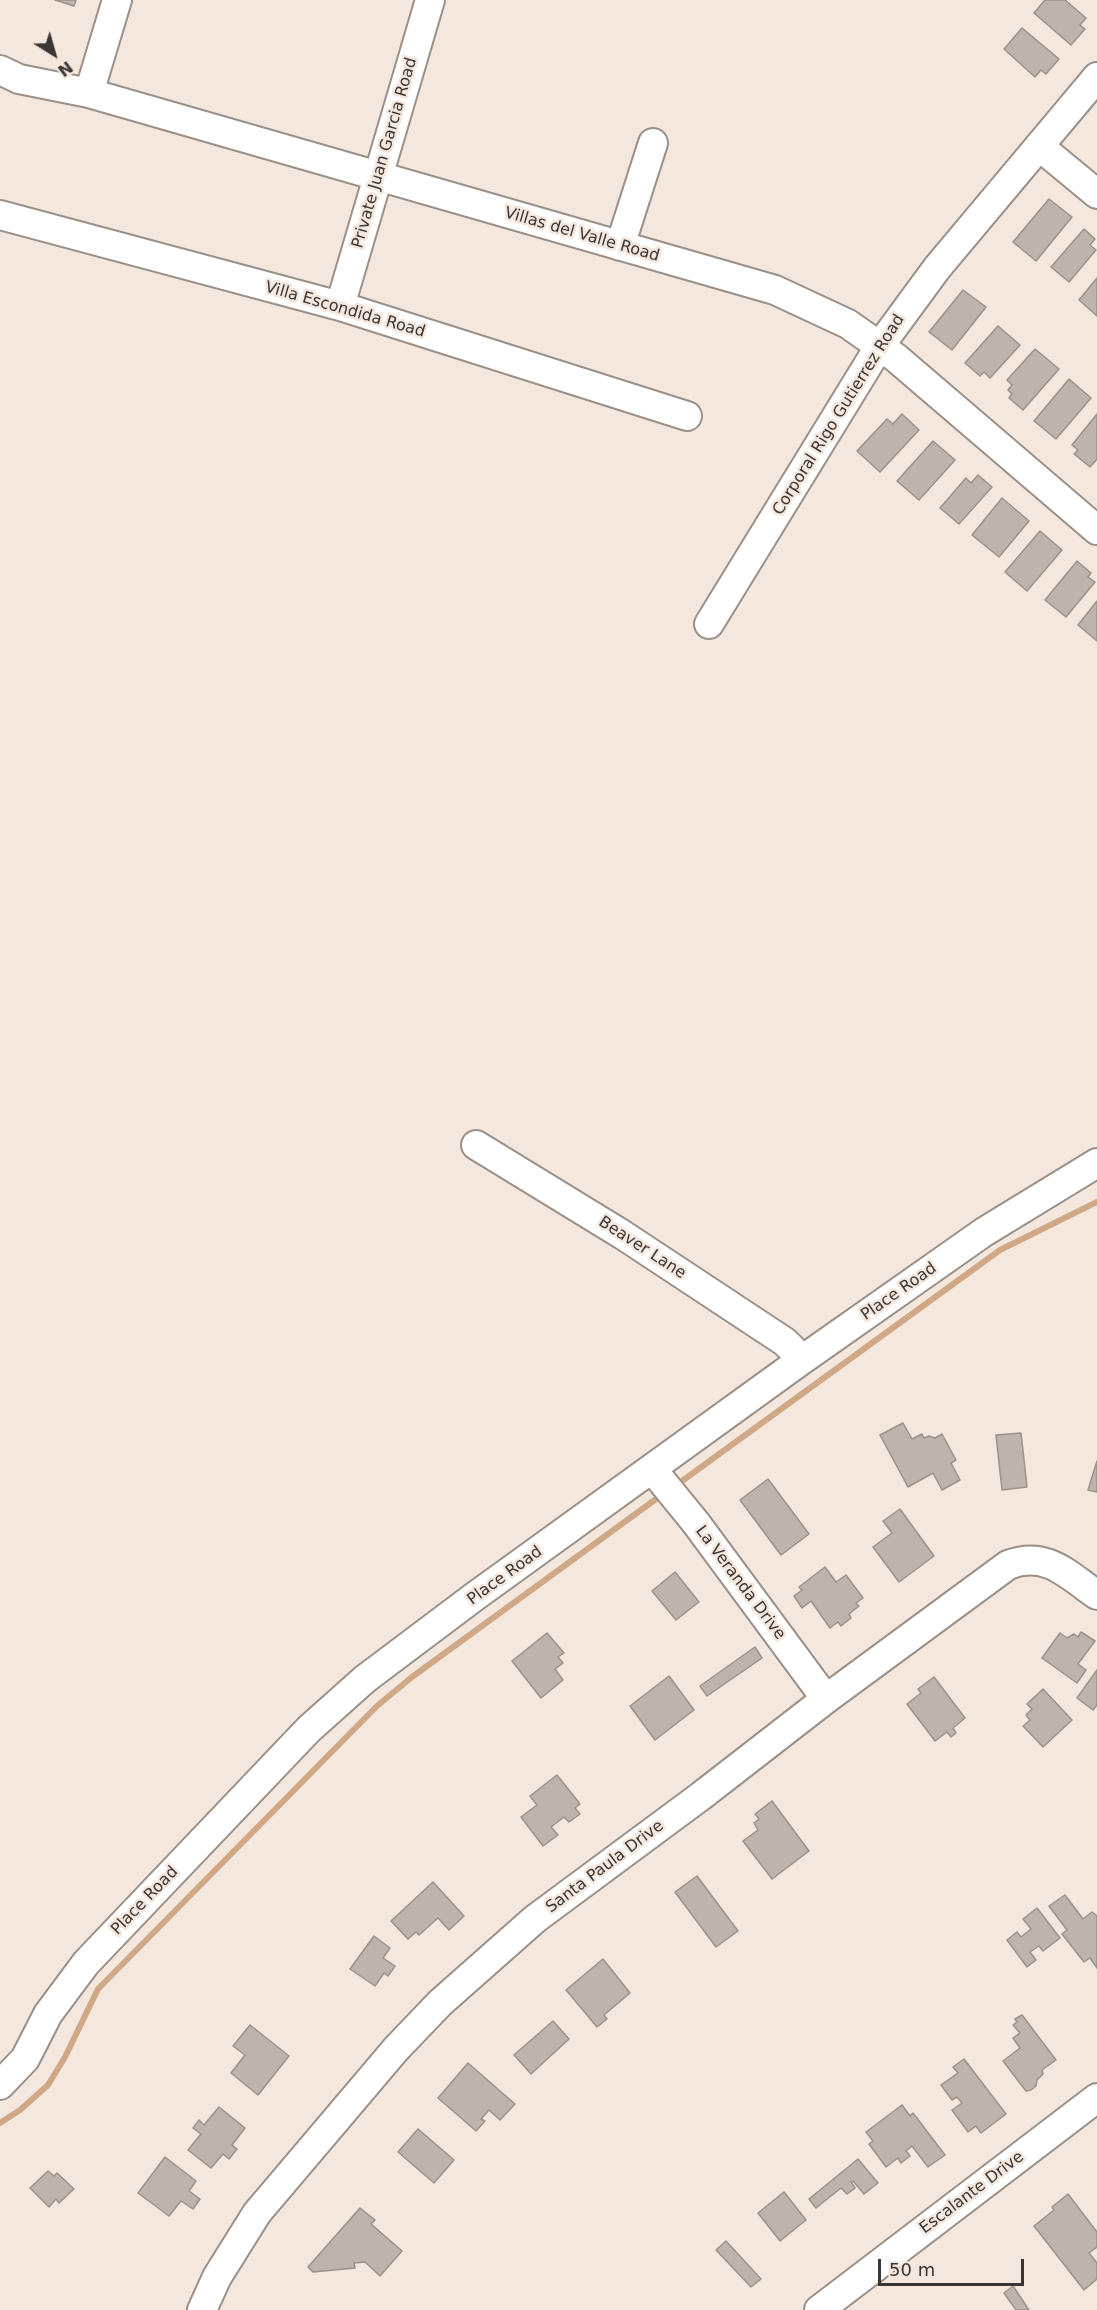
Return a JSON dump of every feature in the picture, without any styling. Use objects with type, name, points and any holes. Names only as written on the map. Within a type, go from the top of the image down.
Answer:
[{"type":"street","points":[[89,93],[117,0]]},
{"type":"street","name":"Private Juan Garcia Road","points":[[340,306],[430,0]]},
{"type":"street","name":"Villas del Valle Road","points":[[0,70],[19,79],[89,93],[775,290],[848,324],[895,357],[1097,530]]},
{"type":"street","name":"Corporal Rigo Gutierrez Road","points":[[709,624],[879,347],[937,268],[1097,77]]},
{"type":"street","points":[[620,246],[653,143]]},
{"type":"street","points":[[1039,146],[1097,194]]},
{"type":"street","name":"Villa Escondida Road","points":[[0,216],[340,306],[687,416]]},
{"type":"street","name":"Beaver Lane","points":[[476,1145],[622,1235],[785,1342],[799,1362]]},
{"type":"street","name":"Place Road","points":[[0,2085],[26,2059],[48,2014],[86,1963],[309,1729],[365,1679],[799,1362],[984,1232],[1097,1163]]},
{"type":"street","name":"La Veranda Drive","points":[[652,1469],[696,1523],[826,1699]]},
{"type":"street","name":"Santa Paula Drive","points":[[202,2310],[217,2277],[257,2213],[396,2049],[440,2003],[535,1919],[1008,1565],[1022,1560],[1036,1559],[1050,1563],[1097,1595]]},
{"type":"street","name":"Escalante Drive","points":[[819,2310],[1097,2098]]},
{"type":"building","points":[[55,0],[76,0],[74,6]]},
{"type":"building","points":[[1045,0],[1065,0],[1086,18],[1080,25],[1085,29],[1071,45],[1034,13]]},
{"type":"building","points":[[1022,28],[1059,59],[1046,74],[1041,70],[1035,77],[1004,49]]},
{"type":"building","points":[[1049,199],[1072,217],[1036,261],[1013,242]]},
{"type":"building","points":[[1084,229],[1095,239],[1090,245],[1096,250],[1069,282],[1051,267]]},
{"type":"building","points":[[1097,278],[1097,316],[1079,300]]},
{"type":"building","points":[[963,290],[986,307],[952,350],[929,332]]},
{"type":"building","points":[[998,326],[1020,345],[990,378],[984,372],[980,376],[965,363]]},
{"type":"building","points":[[1035,349],[1059,369],[1023,410],[1009,398],[1012,394],[1008,390],[1012,385],[1007,380]]},
{"type":"building","points":[[1069,379],[1091,398],[1056,439],[1034,421]]},
{"type":"building","points":[[902,414],[919,430],[880,472],[857,451],[887,419],[893,424]]},
{"type":"building","points":[[1097,414],[1097,459],[1090,467],[1074,454],[1078,450],[1072,445]]},
{"type":"building","points":[[933,441],[955,460],[919,500],[897,481]]},
{"type":"building","points":[[978,475],[992,487],[959,524],[940,508],[966,478],[971,483]]},
{"type":"building","points":[[1002,498],[1029,521],[999,557],[972,535]]},
{"type":"building","points":[[1040,531],[1062,550],[1027,591],[1005,572]]},
{"type":"building","points":[[1077,561],[1091,573],[1088,577],[1095,582],[1066,617],[1045,600]]},
{"type":"building","points":[[1097,601],[1097,641],[1078,625]]},
{"type":"building","points":[[903,1423],[912,1439],[922,1434],[924,1438],[929,1436],[935,1438],[942,1434],[956,1460],[951,1463],[960,1480],[942,1490],[933,1473],[908,1487],[880,1435]]},
{"type":"building","points":[[1021,1433],[1027,1487],[1002,1490],[996,1435]]},
{"type":"building","points":[[1097,1461],[1097,1492],[1088,1490]]},
{"type":"building","points":[[768,1479],[809,1534],[781,1555],[740,1500]]},
{"type":"building","points":[[900,1509],[934,1556],[899,1582],[873,1547],[892,1533],[883,1521]]},
{"type":"building","points":[[825,1567],[836,1582],[846,1575],[863,1598],[856,1603],[859,1606],[849,1614],[851,1618],[841,1626],[838,1622],[830,1628],[811,1601],[802,1608],[794,1596],[802,1590],[799,1587]]},
{"type":"building","points":[[675,1572],[699,1602],[676,1620],[652,1591]]},
{"type":"building","points":[[1081,1632],[1095,1641],[1078,1664],[1086,1670],[1077,1683],[1042,1658],[1060,1633],[1067,1638],[1074,1634],[1078,1637]]},
{"type":"building","points":[[547,1633],[564,1653],[558,1657],[563,1663],[555,1669],[563,1680],[541,1698],[512,1661]]},
{"type":"building","points":[[755,1647],[762,1658],[707,1696],[700,1686]]},
{"type":"building","points":[[1097,1670],[1097,1705],[1093,1710],[1077,1698]]},
{"type":"building","points":[[669,1676],[694,1710],[655,1740],[630,1706]]},
{"type":"building","points":[[934,1677],[965,1718],[953,1728],[956,1733],[951,1737],[947,1732],[935,1741],[907,1704],[921,1693],[918,1689]]},
{"type":"building","points":[[1043,1689],[1072,1720],[1043,1747],[1023,1726],[1030,1720],[1026,1715],[1032,1709],[1027,1704]]},
{"type":"building","points":[[557,1775],[580,1804],[575,1808],[580,1814],[569,1822],[564,1817],[551,1827],[558,1835],[543,1846],[521,1817],[537,1805],[530,1796]]},
{"type":"building","points":[[772,1801],[809,1851],[772,1879],[743,1841],[758,1830],[754,1823],[759,1819],[755,1814]]},
{"type":"building","points":[[697,1876],[738,1931],[716,1947],[675,1892]]},
{"type":"building","points":[[433,1882],[464,1916],[449,1930],[438,1918],[419,1935],[416,1932],[408,1939],[391,1921]]},
{"type":"building","points":[[1065,1895],[1083,1919],[1092,1912],[1097,1916],[1097,1968],[1090,1958],[1084,1962],[1062,1934],[1067,1930],[1049,1906]]},
{"type":"building","points":[[1037,1908],[1060,1938],[1043,1951],[1039,1946],[1030,1952],[1036,1960],[1027,1967],[1007,1940],[1017,1932],[1021,1937],[1031,1929],[1023,1919]]},
{"type":"building","points":[[374,1936],[390,1948],[383,1958],[395,1966],[388,1976],[384,1973],[375,1986],[350,1969]]},
{"type":"building","points":[[603,1959],[630,1993],[604,2015],[607,2019],[597,2027],[566,1990]]},
{"type":"building","points":[[1022,2015],[1056,2060],[1042,2070],[1043,2074],[1037,2080],[1036,2086],[1026,2091],[1003,2061],[1020,2048],[1013,2038],[1020,2033],[1013,2025],[1017,2022],[1015,2019]]},
{"type":"building","points":[[553,2021],[569,2039],[531,2074],[514,2055]]},
{"type":"building","points":[[250,2025],[289,2056],[258,2095],[231,2073],[245,2055],[233,2046]]},
{"type":"building","points":[[964,2059],[1006,2114],[981,2133],[976,2126],[968,2132],[952,2110],[962,2103],[957,2097],[952,2100],[941,2085],[958,2073],[953,2067]]},
{"type":"building","points":[[468,2063],[515,2104],[500,2120],[489,2110],[481,2119],[485,2121],[476,2131],[438,2098]]},
{"type":"building","points":[[902,2105],[910,2116],[913,2113],[945,2155],[928,2167],[912,2146],[906,2151],[910,2156],[901,2163],[898,2158],[886,2167],[869,2144],[873,2141],[866,2132]]},
{"type":"building","points":[[219,2107],[245,2128],[232,2145],[237,2149],[229,2159],[223,2154],[211,2168],[188,2150],[201,2134],[193,2128],[199,2120],[204,2125]]},
{"type":"building","points":[[418,2129],[454,2160],[434,2183],[398,2152]]},
{"type":"building","points":[[165,2157],[196,2181],[189,2191],[200,2199],[193,2209],[181,2201],[169,2216],[138,2193]]},
{"type":"building","points":[[858,2159],[878,2183],[864,2194],[853,2181],[851,2182],[855,2188],[847,2194],[841,2188],[816,2208],[809,2199]]},
{"type":"building","points":[[48,2171],[54,2176],[57,2173],[74,2189],[59,2203],[56,2199],[49,2207],[30,2188]]},
{"type":"building","points":[[784,2192],[806,2220],[780,2241],[758,2213]]},
{"type":"building","points":[[1068,2194],[1097,2232],[1097,2247],[1089,2253],[1097,2263],[1097,2279],[1084,2290],[1034,2226],[1054,2210],[1052,2207]]},
{"type":"building","points":[[360,2208],[375,2220],[371,2224],[402,2251],[380,2276],[365,2262],[354,2263],[355,2268],[313,2272],[308,2267]]},
{"type":"building","points":[[726,2241],[761,2279],[751,2287],[716,2250]]},
{"type":"building","points":[[1013,2286],[1029,2310],[1016,2310],[1004,2293]]},
{"type":"waterway","points":[[682,1481],[1000,1250],[1097,1202]]},
{"type":"waterway","points":[[0,2123],[20,2110],[48,2085],[65,2057],[98,1989],[377,1706],[412,1677],[656,1499]]}]
